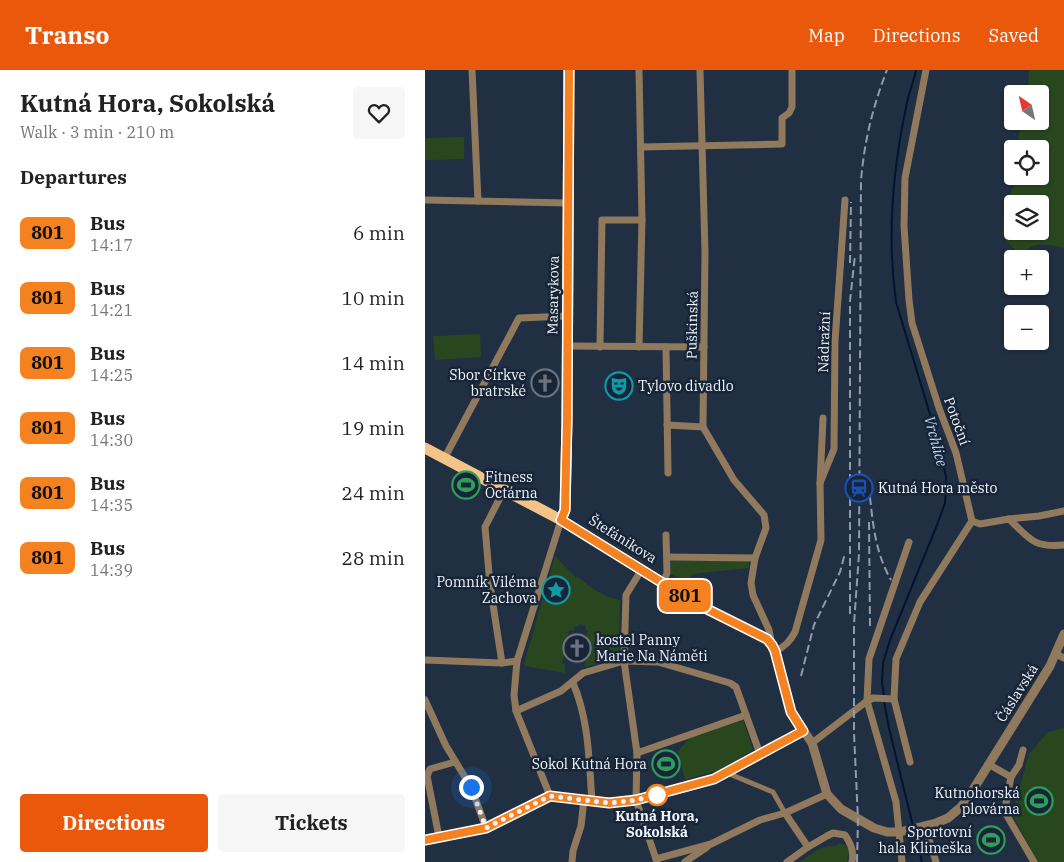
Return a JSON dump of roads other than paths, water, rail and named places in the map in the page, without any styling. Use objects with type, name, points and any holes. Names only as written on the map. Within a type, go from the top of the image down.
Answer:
[{"type":"main road","name":"Masarykova","points":[[561,520],[565,510],[569,70]]},
{"type":"main road","name":"Štefánikova","points":[[425,448],[561,520]]},
{"type":"street","points":[[472,70],[478,201]]},
{"type":"street","points":[[639,70],[642,220],[639,348]]},
{"type":"street","name":"Puškinská","points":[[700,70],[705,252],[703,426]]},
{"type":"street","points":[[641,147],[782,144],[782,118],[793,107],[792,70]]},
{"type":"street","name":"Potoční","points":[[926,70],[905,178],[904,226],[909,300],[912,323],[956,454],[972,521]]},
{"type":"street","points":[[425,200],[568,203]]},
{"type":"street","name":"Nádražní","points":[[820,483],[835,449],[835,341],[845,200]]},
{"type":"street","points":[[600,347],[602,220],[642,220]]},
{"type":"street","points":[[444,459],[519,318],[567,316]]},
{"type":"street","points":[[567,346],[704,347]]},
{"type":"street","points":[[666,348],[668,473]]},
{"type":"street","name":"Nádražní","points":[[774,648],[782,648],[791,640],[795,632],[821,540],[820,483],[823,418]]},
{"type":"street","points":[[425,840],[486,828],[550,796],[609,803],[636,800],[714,779],[803,731],[791,712],[769,630],[751,589],[755,558],[766,528],[764,515],[741,489],[703,426],[667,425]]},
{"type":"street","points":[[502,663],[490,585],[485,527],[503,490]]},
{"type":"street","points":[[910,762],[891,699],[896,659],[920,602],[972,521],[980,524],[1064,511]]},
{"type":"street","points":[[1009,518],[1033,542],[1050,546],[1064,545]]},
{"type":"street","points":[[550,796],[516,711],[514,695],[517,661],[561,520]]},
{"type":"street","name":"Štefánikova","points":[[561,520],[695,603],[767,639],[774,648]]},
{"type":"street","points":[[663,583],[667,573],[666,535]]},
{"type":"street","points":[[902,862],[903,832],[870,699],[869,659],[909,542]]},
{"type":"street","points":[[667,556],[755,558]]},
{"type":"street","points":[[642,569],[626,595],[624,661],[637,753],[636,800],[657,861],[711,844]]},
{"type":"street","name":"Čáslavská","points":[[803,731],[812,743],[827,794],[841,809],[858,820],[878,830],[903,832],[943,821],[957,811],[1060,656],[1064,634]]},
{"type":"street","points":[[425,660],[502,663],[517,661]]},
{"type":"street","points":[[516,711],[561,691],[583,673],[624,661],[658,662],[730,683],[736,687],[761,754]]},
{"type":"street","points":[[572,862],[573,851],[588,800],[587,733],[578,694],[573,683]]},
{"type":"street","points":[[812,743],[870,699],[891,699]]},
{"type":"street","points":[[426,705],[455,762],[471,787],[486,828]]},
{"type":"street","points":[[637,753],[746,716]]},
{"type":"street","points":[[1023,750],[1019,765],[1011,777],[1006,814],[1034,862]]},
{"type":"street","points":[[439,836],[427,780],[428,774],[430,769],[455,762]]},
{"type":"street","points":[[988,764],[1011,777]]},
{"type":"street","points":[[727,773],[773,792],[808,846]]},
{"type":"street","points":[[685,862],[711,844],[760,820],[785,813],[827,794]]},
{"type":"street","points":[[924,827],[936,862]]},
{"type":"street","points":[[787,862],[808,846],[833,833],[845,835],[851,844],[853,850],[852,862]]},
{"type":"waterway","name":"Vrchlice","points":[[884,696],[882,683],[883,663],[890,640],[945,503],[946,477],[936,434],[896,302],[893,277],[892,227],[895,177],[902,127],[916,70]]},
{"type":"waterway","name":"Vrchlice","points":[[884,701],[913,826]]},
{"type":"waterway","name":"Vrchlice","points":[[915,833],[922,862]]},
{"type":"railway","points":[[857,862],[858,820],[854,733],[854,624],[859,554],[861,181],[864,152],[870,124],[887,70]]},
{"type":"railway","points":[[850,263],[851,202]]},
{"type":"railway","points":[[850,614],[850,301],[855,255]]},
{"type":"railway","points":[[870,497],[879,550],[891,580]]},
{"type":"railway","points":[[869,522],[870,626]]},
{"type":"railway","points":[[801,676],[814,625],[840,572],[845,553]]},
{"type":"place","name":"Sbor Církve bratrské","points":[[545,383]]},
{"type":"place","name":"Tylovo divadlo","points":[[619,386]]},
{"type":"place","name":"Fitness Octárna","points":[[466,485]]},
{"type":"place","name":"Kutná Hora město","points":[[859,488]]},
{"type":"place","name":"Pomník Viléma Zachova","points":[[556,590]]},
{"type":"place","name":"kostel Panny Marie Na Náměti","points":[[577,648]]},
{"type":"place","name":"Sokol Kutná Hora","points":[[666,764]]},
{"type":"place","name":"Kutná Hora, Sokolská","points":[[657,795]]},
{"type":"place","name":"Kutnohorská plovárna","points":[[1039,801]]},
{"type":"place","name":"Sportovní hala Klimeška","points":[[991,840]]}]
